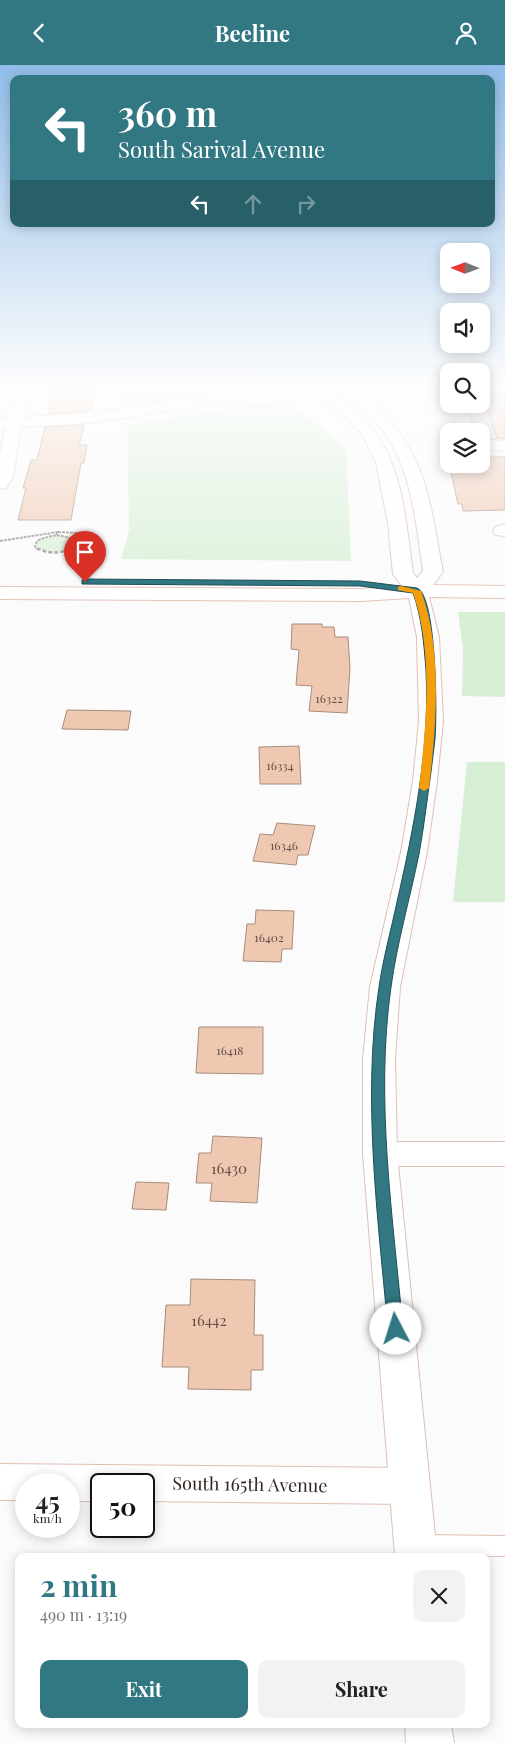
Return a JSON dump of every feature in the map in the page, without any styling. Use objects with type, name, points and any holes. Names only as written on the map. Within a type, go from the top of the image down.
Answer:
[{"type":"main road","points":[[0,485],[4,477],[5,462]]},
{"type":"main road","points":[[385,462],[390,485],[403,574],[417,591],[423,608],[428,637],[432,721],[426,781],[414,852],[385,987],[379,1059],[380,1154],[416,1551]]},
{"type":"main road","points":[[411,462],[417,484],[433,572],[417,591]]},
{"type":"main road","points":[[0,581],[360,583],[417,591]]},
{"type":"main road","points":[[0,593],[362,595],[417,591],[505,592]]},
{"type":"main road","points":[[380,1154],[505,1154]]},
{"type":"main road","name":"South 165th Avenue","points":[[0,1482],[409,1486]]},
{"type":"main road","points":[[428,1728],[430,1743]]},
{"type":"lane","points":[[416,1551],[505,1546]]},
{"type":"path","points":[[57,533],[72,537],[77,544],[70,550],[57,552],[43,551],[35,547],[34,544],[40,539],[57,533]]},
{"type":"path","points":[[0,541],[57,533],[79,533]]},
{"type":"green space","points":[[128,462],[347,462],[351,561],[121,559],[129,531]]},
{"type":"green space","points":[[61,536],[74,540],[74,545],[65,550],[56,551],[41,549],[37,546],[39,541],[48,537]]},
{"type":"green space","points":[[458,612],[505,612],[505,697],[462,696],[463,649]]},
{"type":"green space","points":[[467,762],[505,762],[505,902],[453,902]]},
{"type":"building","points":[[30,462],[84,462],[81,463],[71,520],[18,520],[26,488],[23,488]]},
{"type":"building","points":[[490,462],[505,462],[505,510],[463,511],[462,504],[458,504],[451,473],[490,473]]},
{"type":"building","points":[[292,624],[322,624],[322,627],[334,627],[335,637],[348,637],[350,668],[347,713],[309,711],[312,686],[296,685],[299,650],[291,649]]},
{"type":"building","points":[[67,710],[131,711],[128,730],[62,729]]},
{"type":"building","points":[[299,746],[301,784],[260,784],[259,747]]},
{"type":"building","points":[[277,823],[315,826],[308,855],[298,855],[296,865],[253,861],[260,834],[273,835]]},
{"type":"building","points":[[256,910],[294,911],[292,949],[282,949],[281,962],[243,961],[247,924],[255,924]]},
{"type":"building","points":[[199,1027],[263,1027],[263,1074],[196,1073]]},
{"type":"building","points":[[213,1136],[262,1138],[257,1203],[210,1201],[212,1183],[196,1183],[199,1153],[211,1153]]},
{"type":"building","points":[[136,1182],[169,1183],[166,1210],[132,1209]]},
{"type":"building","points":[[191,1279],[255,1280],[254,1335],[263,1335],[263,1370],[251,1370],[251,1390],[188,1389],[189,1367],[162,1367],[166,1305],[190,1305]]},
{"type":"slow traffic","points":[[401,589],[417,591],[423,608],[428,637],[432,721],[424,788]]},
{"type":"route","points":[[85,582],[360,583],[417,591],[423,608],[428,637],[432,721],[426,781],[414,852],[385,987],[380,1025],[379,1059],[380,1154],[396,1329]]}]
